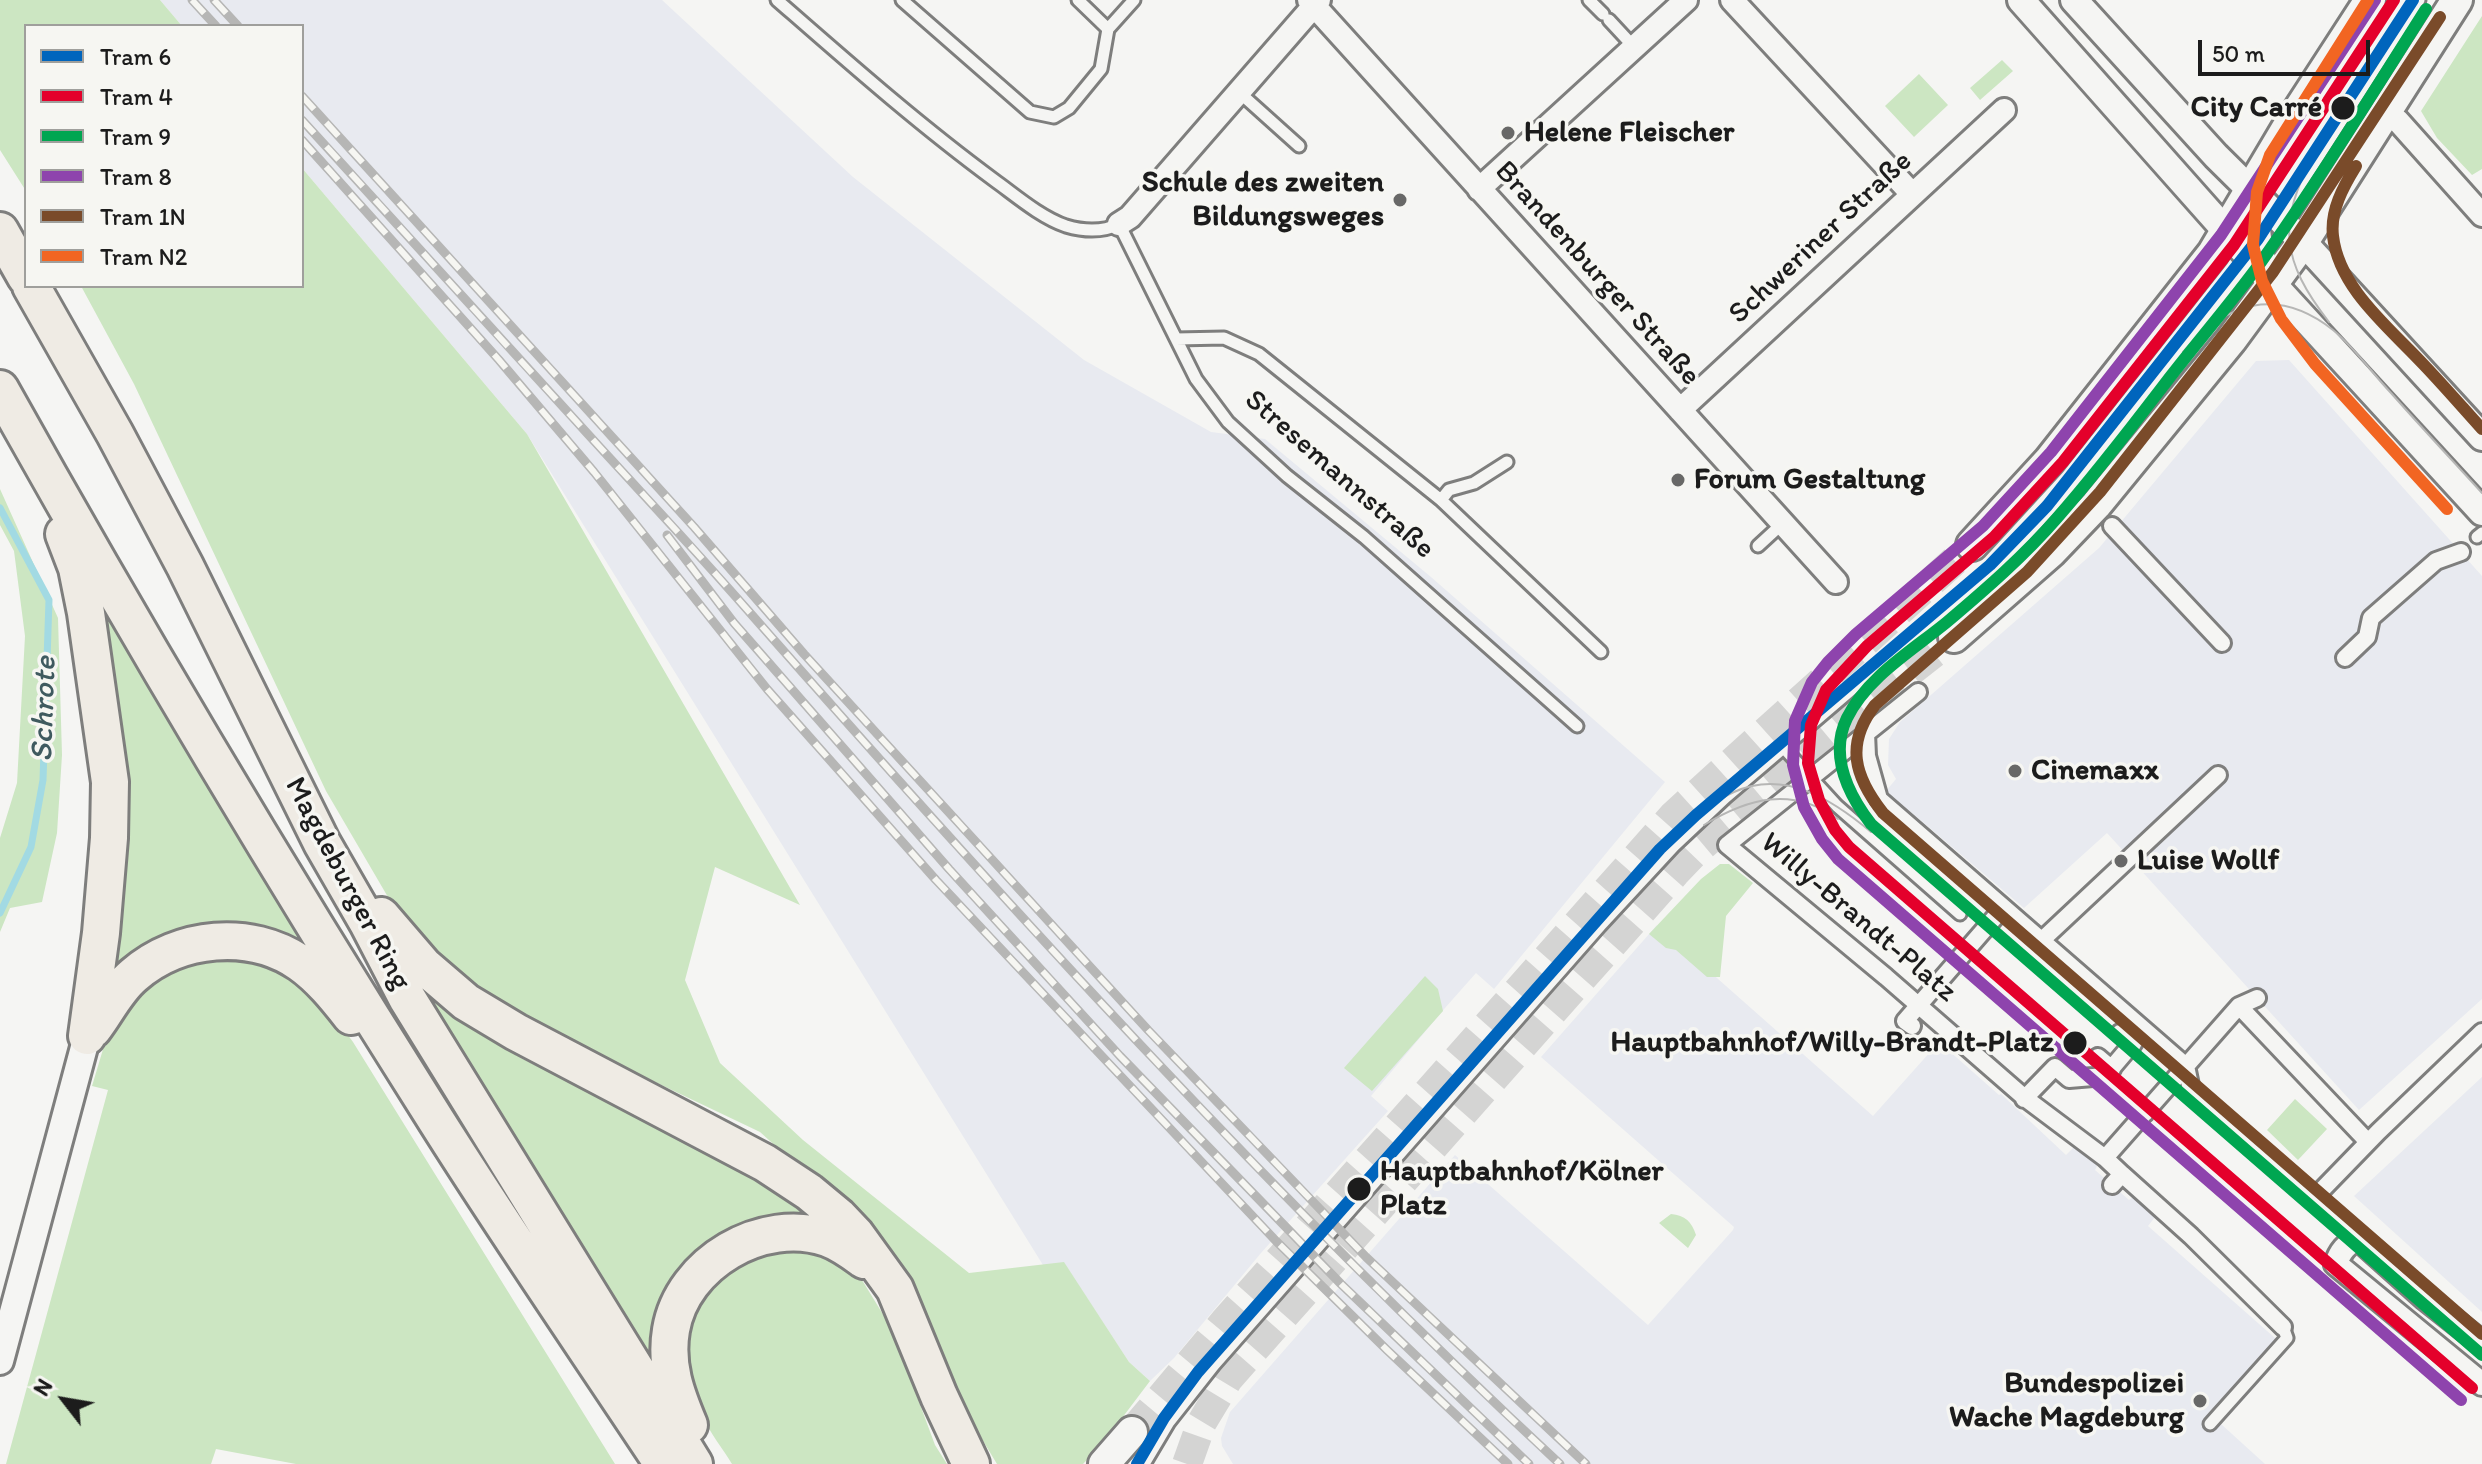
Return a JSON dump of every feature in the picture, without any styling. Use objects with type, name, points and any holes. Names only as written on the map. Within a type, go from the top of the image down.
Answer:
[{"type":"highway","points":[[0,231],[24,273]]},
{"type":"highway","name":"Magdeburger Ring","points":[[32,288],[185,566],[322,843],[407,998],[694,1464]]},
{"type":"highway","points":[[5,398],[77,568],[94,661],[110,782],[101,933],[87,1036]]},
{"type":"highway","name":"Magdeburger Ring","points":[[5,398],[260,836],[430,1112],[663,1464]]},
{"type":"highway","points":[[322,843],[409,950],[443,984],[491,1018],[781,1172],[847,1225],[895,1289],[971,1464]]},
{"type":"highway","points":[[87,1036],[131,977],[154,961],[204,942],[232,941],[256,945],[287,955],[321,981],[430,1112]]},
{"type":"highway","points":[[706,1464],[676,1397],[671,1375],[670,1339],[680,1304],[694,1282],[715,1259],[730,1249],[761,1238],[797,1233],[817,1235],[847,1248],[895,1289]]},
{"type":"main road","points":[[1972,545],[2049,461],[2213,253],[2289,125],[2370,0]]},
{"type":"main road","points":[[1954,637],[2051,552],[2096,505],[2273,284],[2457,0]]},
{"type":"main road","points":[[1104,1464],[1132,1432]]},
{"type":"street","points":[[1479,189],[1686,0]]},
{"type":"street","points":[[1732,0],[1912,194]]},
{"type":"street","points":[[2021,0],[2227,231],[2255,252],[2273,284],[2480,527]]},
{"type":"street","points":[[2074,0],[2216,156],[2280,217],[2482,437]]},
{"type":"street","points":[[1119,224],[1130,217],[1240,93],[1314,2]]},
{"type":"street","name":"Brandenburger Straße","points":[[1314,2],[1479,189],[1836,582]]},
{"type":"street","name":"Schweriner Straße","points":[[1680,410],[2004,110]]},
{"type":"street","points":[[2385,112],[2398,121],[2482,215]]},
{"type":"street","points":[[2252,190],[2255,252]]},
{"type":"street","points":[[2112,526],[2222,643]]},
{"type":"street","points":[[2345,658],[2367,637],[2371,618],[2436,561],[2461,552]]},
{"type":"street","points":[[1812,777],[1918,692]]},
{"type":"street","points":[[1866,733],[1867,756],[1879,799],[1997,917],[2041,941],[2186,1066],[2191,1090],[2425,1298],[2482,1343]]},
{"type":"street","points":[[2041,941],[2218,775]]},
{"type":"street","name":"Willy-Brandt-Platz","points":[[1812,777],[1727,845],[2029,1102],[2105,1158],[2117,1180],[2191,1236],[2283,1327]]},
{"type":"street","points":[[1912,1026],[1905,1021],[1997,917]]},
{"type":"street","points":[[2105,1158],[2239,1006],[2257,998]]},
{"type":"street","points":[[2239,1006],[2368,1142]]},
{"type":"street","points":[[2109,1073],[2127,1038],[2144,1030]]},
{"type":"street","points":[[2314,1198],[2482,1032]]},
{"type":"street","points":[[0,1361],[87,1036]]},
{"type":"street","points":[[2098,1057],[2145,1113]]},
{"type":"street","points":[[2029,1102],[2055,1067],[2069,1079],[2109,1073]]},
{"type":"street","points":[[2358,1238],[2346,1245],[2336,1264],[2482,1384]]},
{"type":"lane","points":[[777,0],[934,135],[1033,207],[1074,228],[1101,229],[1119,224]]},
{"type":"lane","points":[[902,0],[1030,112],[1054,117],[1069,108],[1101,69],[1108,29],[1134,0]]},
{"type":"lane","points":[[1078,0],[1108,29]]},
{"type":"lane","points":[[1589,0],[1634,47]]},
{"type":"lane","points":[[1144,1464],[1169,1422],[1214,1365],[1674,846],[1783,747],[2004,559],[2075,482],[2280,217],[2419,0]]},
{"type":"lane","points":[[1240,93],[1299,146]]},
{"type":"lane","name":"Stresemannstraße","points":[[1119,224],[1205,393],[1251,445],[1364,537],[1577,726]]},
{"type":"lane","points":[[1176,339],[1216,337],[1249,348],[1441,500],[1601,652]]},
{"type":"lane","points":[[1441,500],[1449,490],[1474,483],[1507,462]]},
{"type":"lane","points":[[1758,546],[1784,523]]},
{"type":"lane","points":[[1783,747],[1837,806],[1960,914]]},
{"type":"lane","points":[[2210,1424],[2287,1338],[2283,1327]]},
{"type":"shaded area","points":[[160,0],[662,0],[853,177],[1084,360],[1211,432],[1265,439],[1431,577],[1665,782],[1494,989],[1476,973],[1445,1008],[1371,1096],[1388,1111],[1261,1253],[1174,1358],[1150,1381],[1129,1362],[1064,1263],[1043,1265],[527,434],[304,170],[304,24],[180,24]]},
{"type":"shaded area","points":[[2289,360],[2482,576],[2482,999],[2359,1110],[2107,833],[2024,908],[1886,791],[1896,779],[1888,765],[1889,739],[1900,722],[2099,548],[2256,361]]},
{"type":"shaded area","points":[[1657,925],[1873,1116],[1939,1042],[2066,1155],[2075,1146],[2097,1166],[2095,1170],[2129,1200],[2133,1197],[2155,1217],[2148,1226],[2275,1338],[2286,1352],[2221,1424],[2265,1464],[1233,1464],[1222,1446],[1221,1438],[1230,1412],[1455,1155],[1648,1325],[1733,1230],[1734,1227],[1541,1057]]},
{"type":"shaded area","points":[[2482,1077],[2482,1312],[2354,1196]]},
{"type":"green space","points":[[0,0],[160,0],[180,24],[24,24],[24,188],[0,150]]},
{"type":"green space","points":[[2482,16],[2482,169],[2472,175],[2437,138],[2421,111]]},
{"type":"green space","points":[[2002,60],[2013,71],[1980,100],[1970,88]]},
{"type":"green space","points":[[1919,74],[1948,105],[1914,137],[1885,106]]},
{"type":"green space","points":[[304,170],[527,434],[800,905],[715,867],[685,980],[720,1063],[803,1140],[969,1273],[1064,1262],[1129,1362],[1150,1381],[1122,1418],[1125,1419],[1083,1464],[997,1464],[840,1204],[760,1132],[546,1030],[464,985],[392,904],[326,791],[134,384],[82,288],[304,288]]},
{"type":"green space","points":[[0,489],[58,618],[62,755],[57,833],[42,902],[10,908],[0,932],[0,838],[17,783],[25,636],[14,551],[0,525]]},
{"type":"green space","points":[[101,601],[313,949],[293,945],[118,969],[111,967]]},
{"type":"green space","points":[[1720,864],[1729,864],[1753,883],[1726,916],[1720,977],[1707,977],[1676,950],[1666,948],[1649,934],[1701,879]]},
{"type":"green space","points":[[191,958],[267,960],[322,1000],[353,1042],[615,1464],[296,1464],[216,1449],[211,1464],[6,1464],[108,1090],[92,1086],[107,1036],[130,998]]},
{"type":"green space","points":[[1425,976],[1438,989],[1443,1011],[1372,1091],[1344,1068]]},
{"type":"green space","points":[[420,989],[439,1006],[521,1058],[744,1169],[811,1211],[805,1223],[746,1231],[655,1370]]},
{"type":"green space","points":[[2295,1099],[2327,1129],[2298,1160],[2267,1130]]},
{"type":"green space","points":[[1671,1214],[1684,1218],[1692,1226],[1696,1235],[1688,1248],[1659,1223]]},
{"type":"green space","points":[[795,1246],[830,1253],[854,1267],[892,1329],[935,1445],[947,1464],[732,1464],[703,1417],[692,1383],[687,1353],[689,1327],[698,1304],[713,1285],[734,1269]]},
{"type":"waterway","name":"Schrote","points":[[0,508],[49,600],[43,780],[31,847],[0,913]]},
{"type":"tunnel","points":[[1132,1432],[1226,1320],[1674,815],[1972,545]]},
{"type":"tunnel","points":[[1187,1464],[1202,1422],[1228,1379],[1675,873],[1697,850],[1954,637]]},
{"type":"tram line","name":"N2","points":[[2368,0],[2270,155],[2257,192],[2253,245],[2262,281],[2281,319],[2315,364],[2447,509]]},
{"type":"tram line","name":"8","points":[[2375,0],[2221,235],[2051,452],[1983,526],[1856,634],[1812,682],[1795,721],[1793,765],[1804,807],[1822,839],[1838,859],[2461,1400]]},
{"type":"tram line","name":"4","points":[[2394,0],[2234,245],[2063,462],[1994,537],[1867,646],[1826,690],[1811,725],[1808,763],[1819,800],[1835,830],[1849,847],[2472,1388]]},
{"type":"tram line","name":"6","points":[[1137,1464],[1164,1418],[1198,1372],[1660,849],[1990,565],[2047,506],[2258,239],[2413,0]]},
{"type":"tram line","name":"9","points":[[2426,9],[2261,262],[2086,485],[1990,585],[1878,677],[1847,718],[1840,746],[1849,787],[1871,824],[2482,1355]]},
{"type":"tram line","name":"1N","points":[[2440,17],[2273,272],[2100,492],[2027,572],[1875,705],[1860,733],[1857,760],[1865,786],[1883,813],[2482,1334]]},
{"type":"tram line","points":[[2314,154],[2294,201],[2290,241],[2293,260],[2301,279],[2329,322]]},
{"type":"tram line","name":"1N","points":[[2356,166],[2342,191],[2334,217],[2333,236],[2345,273],[2382,322],[2482,429]]},
{"type":"tram line","points":[[2183,352],[2199,335],[2235,311],[2272,304],[2312,316],[2348,344],[2482,493]]},
{"type":"tram line","points":[[1696,815],[1734,792],[1772,784],[1790,786],[1824,799],[1871,832]]},
{"type":"tram line","points":[[1704,825],[1737,808],[1787,799],[1804,802],[1838,819]]},
{"type":"railway","points":[[192,0],[214,24]]},
{"type":"railway","points":[[214,0],[236,24]]},
{"type":"railway","points":[[304,98],[694,527],[804,654],[1148,1030],[1366,1257],[1586,1464]]},
{"type":"railway","points":[[304,122],[1141,1046],[1347,1258],[1560,1464]]},
{"type":"railway","points":[[304,142],[499,360],[594,472],[767,689],[936,880],[1276,1241],[1508,1464]]},
{"type":"railway","points":[[667,535],[734,623],[949,869],[1120,1056],[1341,1284],[1529,1464]]},
{"type":"place","name":"City Carré","points":[[2343,108]]},
{"type":"place","name":"Helene Fleischer","points":[[1508,133]]},
{"type":"place","name":"Schule des zweiten Bildungsweges","points":[[1400,200]]},
{"type":"place","name":"Forum Gestaltung","points":[[1678,480]]},
{"type":"place","name":"Cinemaxx","points":[[2015,771]]},
{"type":"place","name":"Luise Wollf","points":[[2121,861]]},
{"type":"place","name":"Hauptbahnhof/Willy-Brandt-Platz","points":[[2075,1043]]},
{"type":"place","name":"Hauptbahnhof/Kölner Platz","points":[[1359,1189]]},
{"type":"place","name":"Bundespolizei Wache Magdeburg","points":[[2200,1401]]}]
